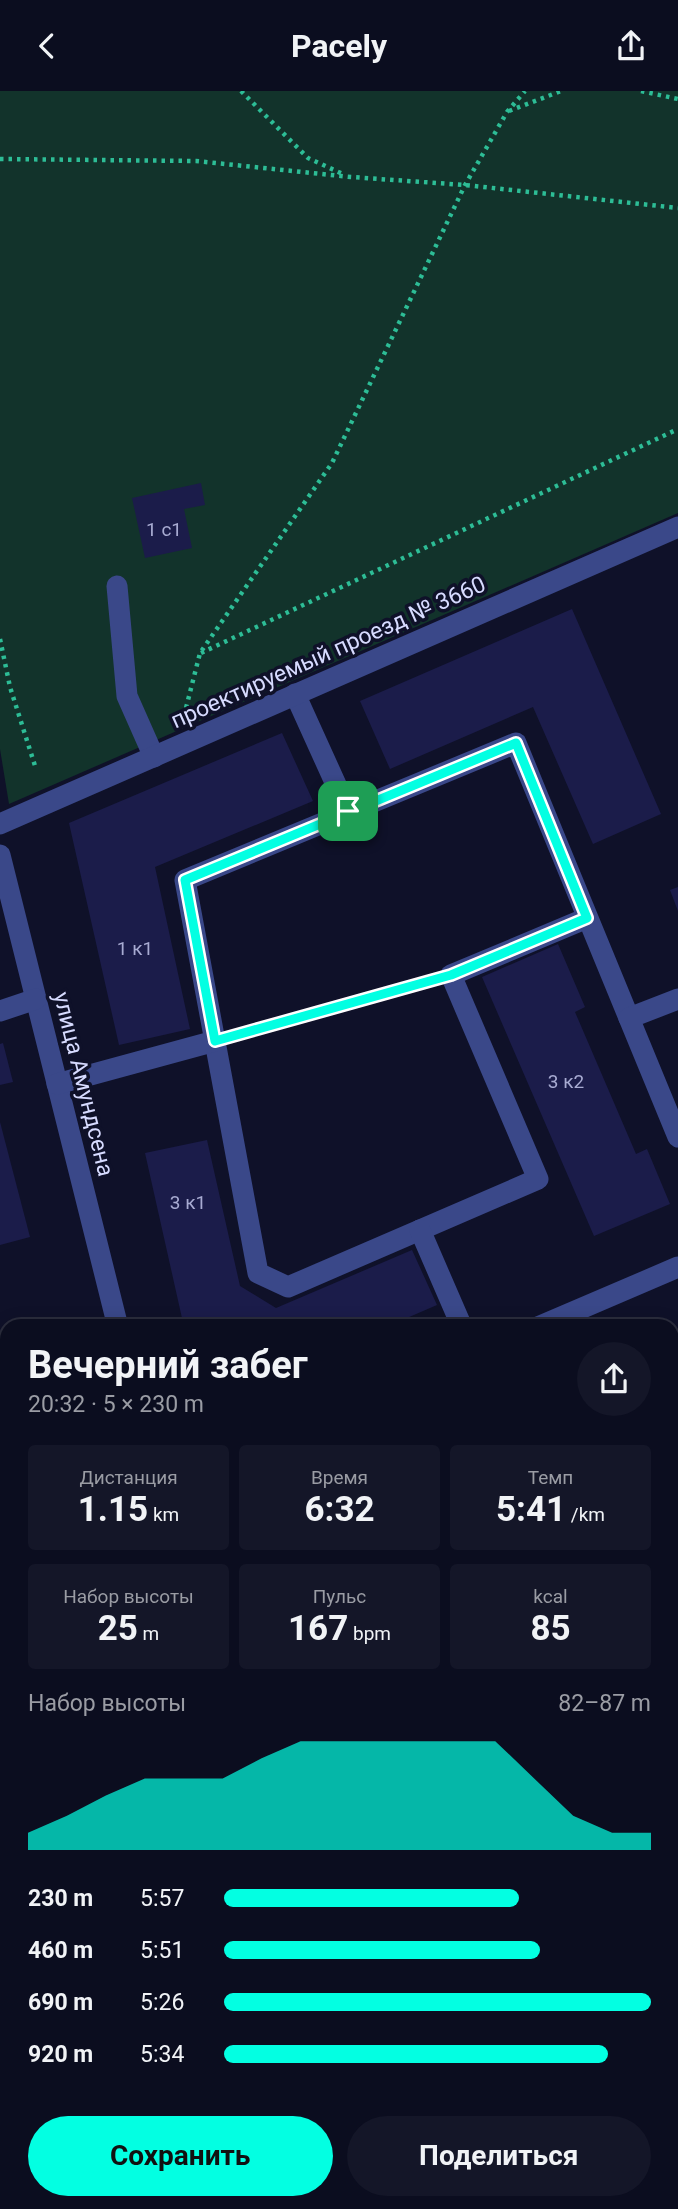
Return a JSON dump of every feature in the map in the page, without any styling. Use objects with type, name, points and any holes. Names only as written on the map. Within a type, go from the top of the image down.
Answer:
[{"type":"street","name":"проектируемый проезд № 3660","points":[[0,824],[678,527]]},
{"type":"street","points":[[117,586],[127,696],[154,757]]},
{"type":"street","points":[[295,694],[348,811]]},
{"type":"street","points":[[587,918],[451,975],[538,1179],[288,1287],[258,1273],[185,880],[516,743],[678,1137]]},
{"type":"street","name":"улица Амундсена","points":[[0,855],[116,1319]]},
{"type":"street","points":[[0,1011],[36,999]]},
{"type":"street","points":[[629,1018],[678,999]]},
{"type":"street","points":[[57,1084],[215,1041]]},
{"type":"street","points":[[420,1230],[459,1319]]},
{"type":"street","points":[[557,1319],[678,1267]]},
{"type":"path","points":[[241,91],[307,158],[351,177]]},
{"type":"path","points":[[187,743],[184,715],[200,653],[332,464],[465,185],[507,112],[525,91]]},
{"type":"path","points":[[507,112],[561,91]]},
{"type":"path","points":[[641,91],[678,99]]},
{"type":"path","points":[[0,159],[196,161],[351,177],[465,185],[678,208]]},
{"type":"path","points":[[200,653],[678,429]]},
{"type":"path","points":[[0,639],[10,687],[36,769]]},
{"type":"path","points":[[215,1041],[451,975]]},
{"type":"green space","points":[[0,91],[678,91],[678,513],[9,804],[0,749]]},
{"type":"building","points":[[201,483],[205,505],[184,509],[192,548],[145,558],[132,498]]},
{"type":"building","points":[[572,609],[661,814],[593,844],[533,707],[390,769],[360,701]]},
{"type":"building","points":[[282,733],[313,801],[155,867],[190,1029],[119,1045],[69,823]]},
{"type":"building","points":[[678,887],[678,911],[670,890]]},
{"type":"building","points":[[558,944],[585,1007],[575,1012],[636,1154],[647,1149],[670,1204],[594,1236],[482,977]]},
{"type":"building","points":[[3,1043],[13,1082],[0,1085],[0,1044]]},
{"type":"building","points":[[0,1122],[30,1237],[0,1245]]},
{"type":"building","points":[[207,1140],[240,1286],[276,1308],[412,1250],[437,1305],[405,1319],[182,1319],[145,1153]]},
{"type":"route","points":[[516,743],[587,918],[451,975],[215,1041],[185,880],[348,811],[516,743]]}]
